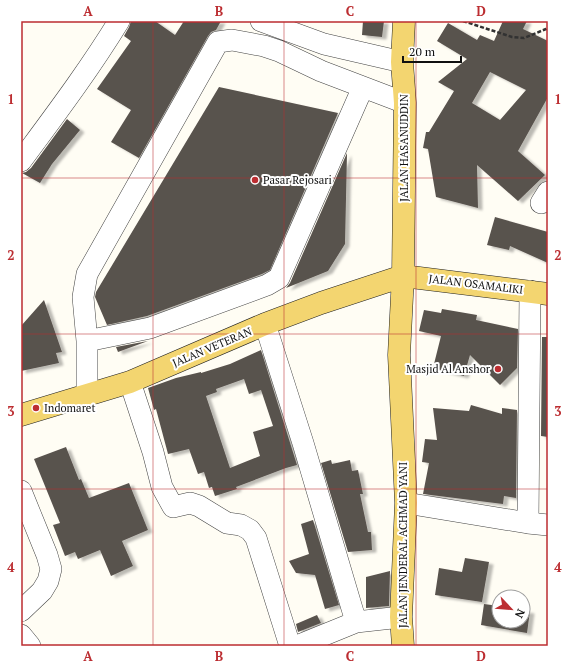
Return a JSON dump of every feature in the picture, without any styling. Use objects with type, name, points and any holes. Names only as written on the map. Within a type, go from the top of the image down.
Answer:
[{"type":"main road","name":"JALAN HASANUDDIN","points":[[403,276],[405,103],[402,62],[404,21]]},
{"type":"main road","name":"JALAN OSAMALIKI","points":[[403,276],[539,292]]},
{"type":"main road","name":"JALAN VETERAN","points":[[21,415],[130,382],[265,324],[321,303],[403,276]]},
{"type":"main road","name":"JALAN JENDERAL ACHMAD YANI","points":[[403,276],[400,354],[406,503],[401,617],[403,646]]},
{"type":"street","points":[[21,161],[69,97],[101,51],[119,21]]},
{"type":"street","points":[[260,21],[324,44],[402,62]]},
{"type":"street","points":[[87,395],[87,341],[83,297],[87,274],[218,42],[232,40],[264,46],[299,59],[321,71],[405,103]]},
{"type":"street","points":[[87,341],[150,328],[267,286],[279,278],[363,87]]},
{"type":"street","points":[[406,503],[538,524],[539,292]]},
{"type":"street","points":[[265,324],[303,443],[356,622]]},
{"type":"street","points":[[130,382],[153,452],[162,486],[173,507],[190,503],[199,506],[227,523],[241,525],[250,530],[256,538],[290,646]]},
{"type":"street","points":[[21,491],[47,555],[51,569],[48,581],[42,591],[21,611]]},
{"type":"street","points":[[297,646],[356,622],[401,617]]},
{"type":"street","points":[[21,635],[30,646]]},
{"type":"path","points":[[463,21],[512,37],[524,38],[546,29],[548,26]]},
{"type":"building","points":[[131,21],[155,21],[175,35],[184,21],[221,21],[216,30],[211,32],[208,36],[139,158],[111,142],[131,110],[97,89],[131,41],[124,36]]},
{"type":"building","points":[[363,21],[384,21],[382,37],[362,35]]},
{"type":"building","points":[[503,21],[527,21],[523,29],[548,41],[548,97],[518,151],[545,175],[518,201],[477,165],[478,208],[436,197],[428,149],[423,148],[426,132],[429,132],[454,91],[438,82],[467,59],[437,41],[448,23],[477,40],[480,35],[494,41]],"holes":[[[490,72],[526,90],[500,120],[472,103]]]},
{"type":"building","name":"Pasar Rejosari","points":[[219,87],[338,113],[270,270],[147,316],[107,325],[95,297],[96,292]]},
{"type":"building","points":[[67,119],[80,130],[52,164],[40,183],[22,173],[31,168]]},
{"type":"building","points":[[347,153],[345,244],[328,271],[286,288],[290,283]]},
{"type":"building","points":[[495,217],[548,232],[548,263],[510,246],[509,250],[487,245]]},
{"type":"building","points":[[44,300],[62,352],[56,353],[59,363],[21,371],[21,326]]},
{"type":"building","points":[[442,309],[477,315],[476,320],[518,329],[517,368],[500,385],[470,355],[464,376],[433,368],[441,336],[419,331],[424,310],[441,313]]},
{"type":"building","points":[[542,337],[548,337],[548,437],[541,436]]},
{"type":"building","points":[[148,341],[118,352],[116,347]]},
{"type":"building","points":[[261,350],[297,465],[236,487],[237,489],[215,496],[212,487],[209,488],[204,472],[198,474],[189,449],[168,454],[156,409],[154,410],[148,388],[176,378],[201,373],[230,364]],"holes":[[[244,379],[249,394],[261,390],[273,426],[253,432],[260,456],[230,468],[206,396],[217,392],[216,389]]]},
{"type":"building","points":[[471,405],[502,414],[502,408],[517,410],[516,498],[504,496],[503,504],[423,494],[429,463],[422,462],[425,439],[437,440],[433,408],[469,411]]},
{"type":"building","points":[[66,447],[79,480],[81,479],[89,498],[129,483],[148,530],[122,541],[133,566],[111,576],[100,550],[78,559],[75,552],[65,556],[53,525],[60,523],[34,459]]},
{"type":"building","points":[[331,460],[332,464],[350,460],[352,471],[358,470],[363,494],[360,494],[368,532],[371,532],[372,550],[348,552],[321,463]]},
{"type":"building","points":[[313,520],[339,605],[325,609],[315,575],[296,573],[289,561],[309,554],[301,524]]},
{"type":"building","points":[[465,558],[489,562],[482,602],[435,595],[439,568],[462,572]]},
{"type":"building","points":[[390,571],[389,606],[366,608],[366,577]]},
{"type":"building","points":[[484,604],[491,605],[491,627],[481,625]]},
{"type":"building","points":[[317,615],[321,623],[298,632],[296,624]]},
{"type":"building","points":[[504,629],[528,629],[527,633]]},
{"type":"place","name":"Pasar Rejosari","points":[[255,180]]},
{"type":"place","name":"Masjid Al Anshor","points":[[498,369]]},
{"type":"place","name":"Indomaret","points":[[36,408]]}]
